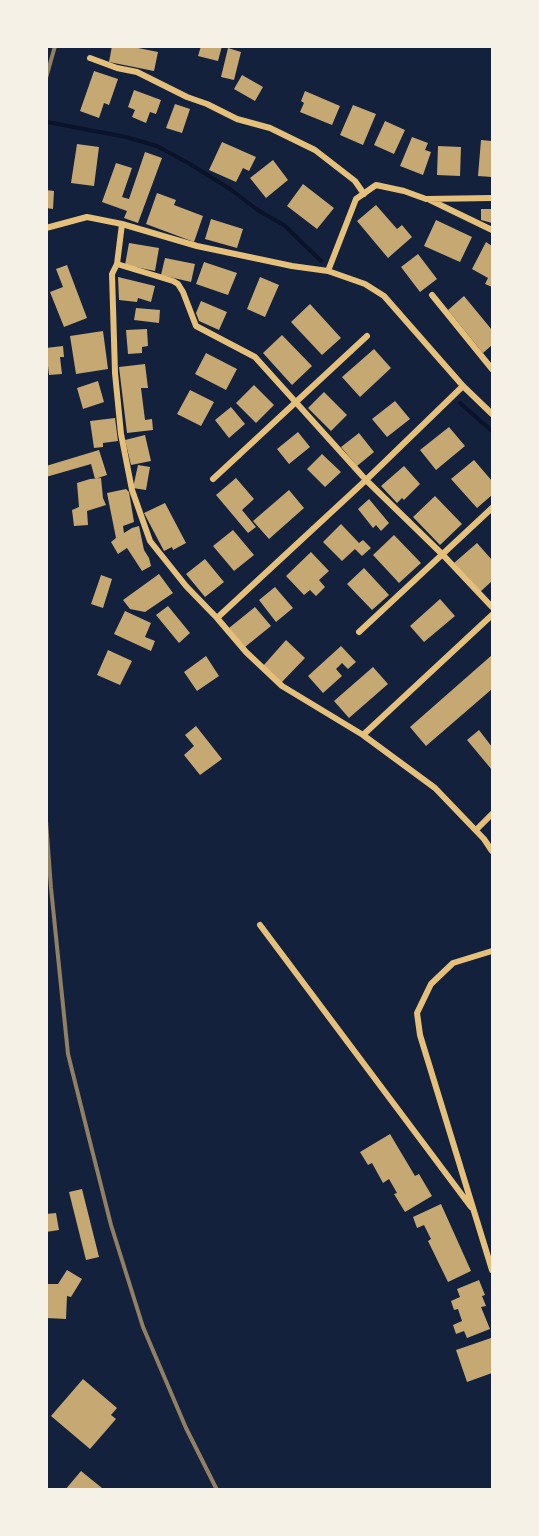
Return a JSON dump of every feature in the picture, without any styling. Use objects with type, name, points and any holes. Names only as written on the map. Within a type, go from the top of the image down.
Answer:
[{"type":"street","points":[[90,58],[117,68],[137,72],[187,97],[237,118],[270,128],[315,150],[355,181],[364,194]]},
{"type":"street","points":[[328,271],[356,199],[376,185],[404,190],[492,230]]},
{"type":"street","points":[[426,199],[492,198]]},
{"type":"street","points":[[46,228],[87,217],[122,224],[197,246],[292,266],[328,271],[365,284],[384,296],[463,386],[492,414]]},
{"type":"street","points":[[122,224],[117,264],[112,274],[115,373],[121,434],[132,490],[150,541],[186,586],[246,652],[282,686],[363,735],[435,788],[484,838],[492,851]]},
{"type":"street","points":[[117,264],[178,284],[196,326],[255,357],[366,480],[492,607]]},
{"type":"street","points":[[432,295],[492,369]]},
{"type":"street","points":[[213,479],[367,336]]},
{"type":"street","points":[[217,618],[366,480],[463,386]]},
{"type":"street","points":[[359,632],[492,508]]},
{"type":"street","points":[[363,735],[492,615]]},
{"type":"street","points":[[476,830],[492,814]]},
{"type":"street","points":[[260,925],[475,1212]]},
{"type":"street","points":[[492,951],[453,963],[431,984],[417,1013],[420,1035],[492,1270]]},
{"type":"building","points":[[112,46],[128,46],[158,52],[154,71],[109,62]]},
{"type":"building","points":[[201,46],[222,46],[218,61],[198,56]]},
{"type":"building","points":[[228,48],[241,52],[234,80],[221,77]]},
{"type":"building","points":[[94,71],[118,79],[109,105],[104,103],[99,118],[80,111]]},
{"type":"building","points":[[242,75],[263,87],[255,101],[234,89]]},
{"type":"building","points":[[134,90],[161,100],[156,114],[150,112],[146,123],[132,117],[135,110],[128,107]]},
{"type":"building","points":[[305,91],[340,106],[332,125],[300,112],[304,103],[301,101]]},
{"type":"building","points":[[175,104],[190,109],[182,133],[166,128]]},
{"type":"building","points":[[353,105],[376,114],[363,145],[340,135]]},
{"type":"building","points":[[385,121],[405,130],[394,154],[374,145]]},
{"type":"building","points":[[412,137],[428,143],[425,150],[431,152],[423,175],[400,166]]},
{"type":"building","points":[[481,140],[492,141],[492,177],[478,176]]},
{"type":"building","points":[[222,142],[256,157],[249,171],[243,168],[236,182],[209,170]]},
{"type":"building","points":[[77,144],[99,147],[94,186],[71,183]]},
{"type":"building","points":[[438,146],[461,147],[460,176],[437,175]]},
{"type":"building","points":[[145,152],[162,158],[138,223],[124,218],[127,211],[102,202],[116,163],[132,168],[122,197],[129,199]]},
{"type":"building","points":[[273,160],[288,180],[266,198],[250,178]]},
{"type":"building","points":[[303,184],[334,208],[317,229],[287,206]]},
{"type":"building","points":[[46,190],[54,191],[53,209],[46,208]]},
{"type":"building","points":[[157,193],[176,200],[174,205],[203,216],[194,242],[146,224]]},
{"type":"building","points":[[376,205],[397,229],[402,225],[412,237],[388,258],[357,221]]},
{"type":"building","points":[[481,209],[492,209],[492,223],[481,220]]},
{"type":"building","points":[[211,219],[243,229],[237,248],[205,239]]},
{"type":"building","points":[[436,220],[472,237],[460,262],[424,246]]},
{"type":"building","points":[[486,242],[492,246],[492,287],[485,284],[488,278],[472,269]]},
{"type":"building","points":[[129,243],[159,248],[155,271],[125,265]]},
{"type":"building","points":[[418,254],[437,279],[420,292],[401,267]]},
{"type":"building","points":[[165,258],[195,264],[191,282],[161,275]]},
{"type":"building","points":[[204,262],[237,273],[228,295],[196,284]]},
{"type":"building","points":[[67,265],[87,318],[64,327],[50,292],[63,287],[56,269]]},
{"type":"building","points":[[118,277],[155,286],[151,302],[138,298],[137,302],[119,300]]},
{"type":"building","points":[[260,277],[279,285],[265,317],[247,309]]},
{"type":"building","points":[[464,296],[492,330],[492,345],[483,353],[448,310]]},
{"type":"building","points":[[201,301],[227,312],[219,330],[199,321],[196,313]]},
{"type":"building","points":[[310,304],[341,338],[322,355],[291,322]]},
{"type":"building","points":[[136,308],[160,310],[159,323],[134,320]]},
{"type":"building","points":[[147,329],[148,346],[142,347],[142,353],[128,354],[126,330]]},
{"type":"building","points":[[103,331],[108,369],[76,374],[70,336]]},
{"type":"building","points":[[282,335],[312,366],[292,385],[263,353]]},
{"type":"building","points":[[63,346],[64,357],[60,357],[62,374],[49,375],[48,366],[46,366],[46,348]]},
{"type":"building","points":[[374,349],[391,368],[360,397],[342,377]]},
{"type":"building","points":[[206,353],[237,369],[226,390],[195,374]]},
{"type":"building","points":[[145,364],[148,388],[141,388],[145,420],[152,419],[153,430],[127,433],[119,367]]},
{"type":"building","points":[[98,381],[104,402],[83,409],[77,388]]},
{"type":"building","points":[[254,385],[274,405],[256,423],[236,403]]},
{"type":"building","points":[[190,390],[214,402],[201,426],[177,414]]},
{"type":"building","points":[[324,392],[347,415],[331,431],[308,408]]},
{"type":"building","points":[[395,401],[410,419],[387,437],[372,419]]},
{"type":"building","points":[[231,407],[245,424],[229,438],[215,420]]},
{"type":"building","points":[[115,418],[118,441],[103,443],[103,447],[94,448],[90,421]]},
{"type":"building","points":[[449,427],[465,446],[436,470],[420,450]]},
{"type":"building","points":[[298,432],[310,447],[289,464],[277,449]]},
{"type":"building","points":[[359,433],[374,452],[357,466],[341,447]]},
{"type":"building","points":[[145,435],[151,461],[131,465],[125,440]]},
{"type":"building","points":[[99,450],[107,475],[95,479],[91,464],[46,477],[46,466]]},
{"type":"building","points":[[322,454],[341,472],[325,487],[307,469]]},
{"type":"building","points":[[474,460],[492,481],[492,495],[477,508],[451,479]]},
{"type":"building","points":[[138,465],[150,467],[146,490],[133,488]]},
{"type":"building","points":[[404,466],[420,484],[404,500],[402,498],[397,503],[381,486]]},
{"type":"building","points":[[101,478],[106,505],[87,511],[88,525],[74,526],[72,510],[79,507],[77,483]]},
{"type":"building","points":[[236,478],[254,499],[242,510],[256,527],[248,533],[216,495]]},
{"type":"building","points":[[126,489],[129,492],[134,522],[123,526],[124,533],[139,526],[144,550],[151,566],[142,571],[127,548],[118,554],[111,542],[116,538],[107,493]]},
{"type":"building","points":[[289,490],[304,508],[269,539],[253,521]]},
{"type":"building","points":[[435,496],[462,524],[440,545],[413,517]]},
{"type":"building","points":[[369,499],[389,523],[381,531],[376,525],[373,528],[358,509]]},
{"type":"building","points":[[165,503],[186,543],[173,550],[172,547],[164,551],[144,513]]},
{"type":"building","points":[[341,524],[359,543],[363,540],[371,548],[362,556],[355,549],[342,561],[323,542]]},
{"type":"building","points":[[233,530],[254,555],[234,571],[213,546]]},
{"type":"building","points":[[394,535],[421,563],[399,583],[373,555]]},
{"type":"building","points":[[477,543],[492,560],[492,581],[480,592],[454,563]]},
{"type":"building","points":[[311,552],[329,571],[319,580],[325,587],[316,596],[310,590],[304,595],[286,576]]},
{"type":"building","points":[[205,559],[224,582],[205,597],[186,574]]},
{"type":"building","points":[[364,568],[389,595],[372,610],[347,584]]},
{"type":"building","points":[[159,574],[173,593],[145,612],[130,609],[123,600]]},
{"type":"building","points":[[101,575],[112,579],[103,608],[91,604]]},
{"type":"building","points":[[275,587],[293,608],[276,622],[259,600]]},
{"type":"building","points":[[440,599],[455,616],[424,642],[410,626]]},
{"type":"building","points":[[168,606],[190,633],[179,643],[156,615]]},
{"type":"building","points":[[255,607],[271,626],[245,647],[229,628]]},
{"type":"building","points":[[125,611],[151,623],[145,637],[155,641],[151,651],[114,634]]},
{"type":"building","points":[[286,640],[305,658],[281,683],[263,666]]},
{"type":"building","points":[[341,646],[356,662],[348,669],[342,663],[336,669],[342,676],[323,693],[308,676]]},
{"type":"building","points":[[108,650],[132,661],[120,685],[97,675]]},
{"type":"building","points":[[492,655],[492,689],[426,746],[410,727]]},
{"type":"building","points":[[206,656],[219,676],[197,691],[184,672]]},
{"type":"building","points":[[373,667],[388,684],[349,718],[334,701]]},
{"type":"building","points":[[196,726],[222,759],[200,775],[184,755],[194,746],[185,735]]},
{"type":"building","points":[[479,730],[492,747],[492,770],[467,740]]},
{"type":"building","points":[[390,1134],[415,1176],[419,1174],[432,1196],[405,1212],[394,1194],[397,1193],[389,1179],[383,1183],[372,1163],[368,1165],[360,1152]]},
{"type":"building","points":[[82,1189],[99,1257],[86,1260],[69,1192]]},
{"type":"building","points":[[441,1204],[471,1271],[448,1282],[428,1241],[431,1239],[424,1225],[417,1228],[413,1217]]},
{"type":"building","points":[[56,1213],[59,1230],[46,1232],[46,1214]]},
{"type":"building","points":[[67,1270],[82,1279],[71,1297],[67,1296],[66,1319],[46,1318],[48,1284],[58,1284]]},
{"type":"building","points":[[479,1280],[485,1295],[482,1296],[486,1306],[481,1307],[490,1329],[467,1338],[464,1331],[456,1334],[453,1325],[462,1321],[458,1309],[454,1310],[451,1301],[460,1297],[457,1289]]},
{"type":"building","points":[[491,1338],[492,1373],[467,1382],[456,1350]]},
{"type":"building","points":[[83,1379],[117,1408],[111,1415],[116,1419],[90,1449],[51,1416]]},
{"type":"building","points":[[81,1471],[102,1488],[101,1490],[65,1490]]},
{"type":"waterway","points":[[47,122],[126,137],[157,146],[190,164],[230,189],[259,211],[284,225],[321,261]]},
{"type":"waterway","points":[[460,403],[492,431]]},
{"type":"railway","points":[[46,78],[55,46]]},
{"type":"railway","points":[[46,821],[68,1054],[111,1225],[143,1327],[186,1428],[217,1490]]}]
